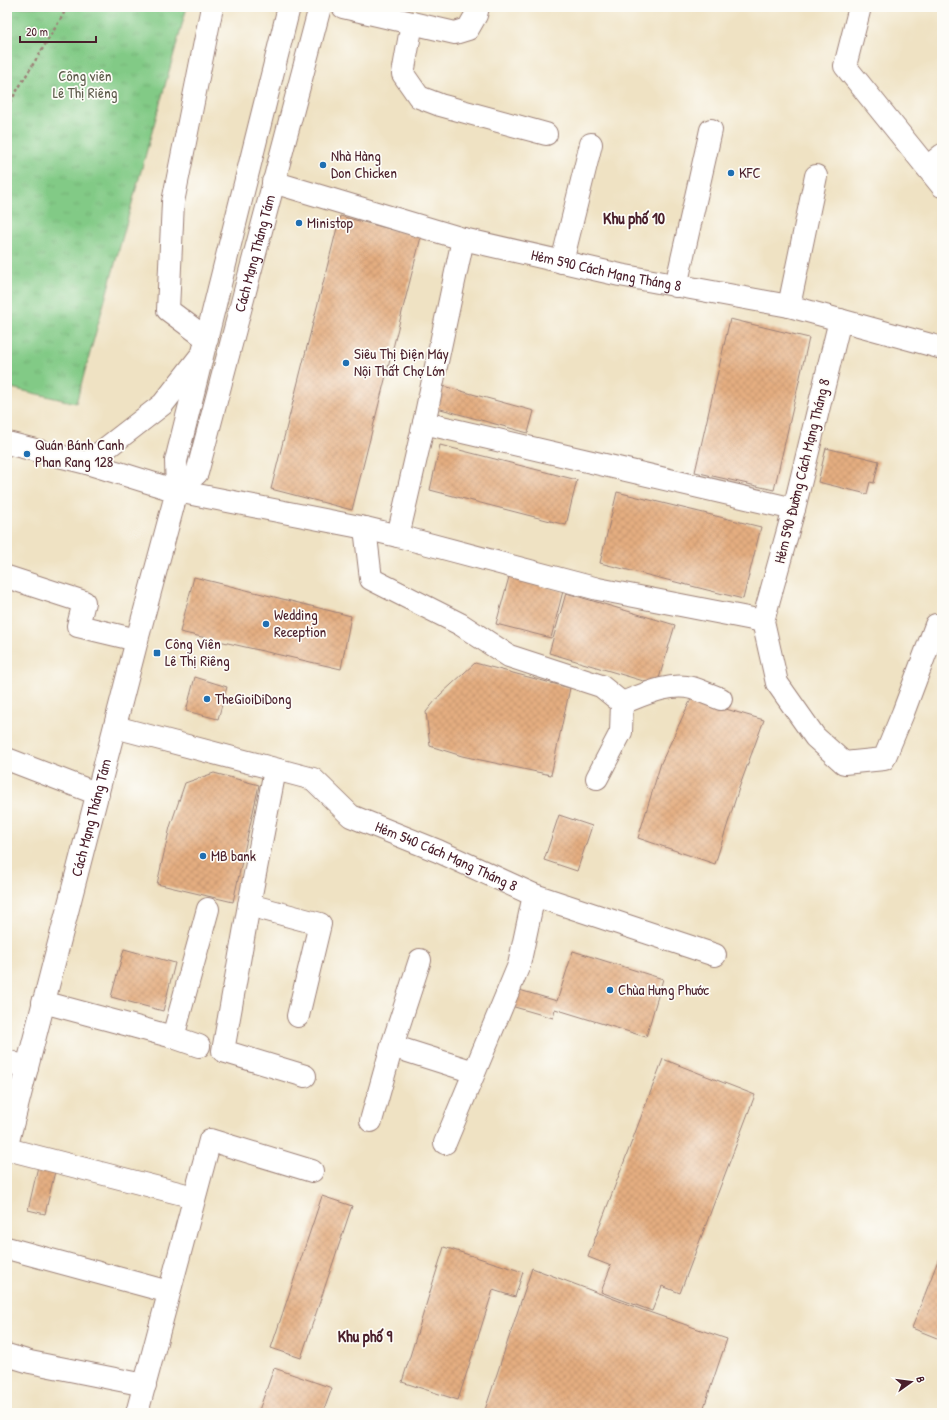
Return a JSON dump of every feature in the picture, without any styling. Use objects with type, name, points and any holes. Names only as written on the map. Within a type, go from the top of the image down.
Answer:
[{"type":"street","points":[[87,463],[163,404],[206,345],[168,310],[173,202],[212,7]]},
{"type":"street","name":"Cách Mạng Tháng Tám","points":[[7,1145],[17,1064],[43,1002],[177,491],[176,461],[289,7]]},
{"type":"street","name":"Cách Mạng Tháng Tám","points":[[177,491],[197,473],[320,7]]},
{"type":"street","points":[[343,7],[455,33],[468,30],[476,15],[478,7]]},
{"type":"street","points":[[860,7],[845,66],[934,161],[942,186]]},
{"type":"street","points":[[412,22],[403,74],[419,97],[440,105],[546,134]]},
{"type":"street","points":[[676,286],[711,130]]},
{"type":"street","points":[[562,262],[591,144]]},
{"type":"street","points":[[789,306],[816,176]]},
{"type":"street","name":"Hẻm 590 Cách Mạng Tháng 8","points":[[273,182],[463,239],[676,286],[789,306],[942,348]]},
{"type":"street","points":[[398,536],[424,423],[463,239]]},
{"type":"street","name":"Hẻm 590 Đường Cách Mạng Tháng 8","points":[[763,622],[794,509],[840,320]]},
{"type":"street","points":[[424,423],[794,509]]},
{"type":"street","points":[[7,444],[87,463],[177,491],[365,528],[598,589],[763,622],[777,682],[815,737],[844,763],[884,759],[936,625]]},
{"type":"street","points":[[365,528],[371,579],[460,624],[509,656],[601,686],[622,703]]},
{"type":"street","points":[[7,577],[84,602],[78,626],[137,640]]},
{"type":"street","points":[[622,703],[656,690],[677,686],[692,688],[721,699]]},
{"type":"street","points":[[597,778],[621,732],[622,703]]},
{"type":"street","name":"Hẻm 540 Cách Mạng Tháng 8","points":[[115,727],[313,780],[351,816],[438,851],[534,895],[519,965],[445,1144]]},
{"type":"street","points":[[7,759],[98,794]]},
{"type":"street","points":[[275,770],[223,1050],[305,1076]]},
{"type":"street","points":[[534,895],[715,955]]},
{"type":"street","points":[[249,905],[320,924],[298,1016]]},
{"type":"street","points":[[174,1037],[208,909]]},
{"type":"street","points":[[371,1122],[392,1046],[420,960]]},
{"type":"street","points":[[43,1002],[174,1037],[199,1046]]},
{"type":"street","points":[[392,1046],[474,1072]]},
{"type":"street","points":[[137,1413],[210,1140],[312,1171]]},
{"type":"street","points":[[7,1149],[194,1197]]},
{"type":"street","points":[[7,1248],[170,1292]]},
{"type":"street","points":[[7,1355],[30,1362],[144,1384]]},
{"type":"path","points":[[7,107],[63,15],[66,7]]},
{"type":"green space","name":"Công viên Lê Thị Riêng","points":[[7,7],[187,7],[76,403],[7,387]]},
{"type":"building","name":"Siêu Thị Điện Máy Nội Thất Chợ Lớn","points":[[340,216],[421,237],[352,510],[271,489]]},
{"type":"building","points":[[730,319],[809,338],[774,490],[695,472]]},
{"type":"building","points":[[443,386],[534,411],[528,433],[437,408]]},
{"type":"building","points":[[440,445],[577,480],[566,525],[430,490]]},
{"type":"building","points":[[826,448],[879,461],[874,483],[870,482],[867,494],[818,482]]},
{"type":"building","points":[[617,492],[761,527],[743,599],[600,563]]},
{"type":"building","name":"Wedding Reception","points":[[194,577],[351,616],[341,669],[180,632]]},
{"type":"building","points":[[509,577],[563,591],[551,638],[496,624]]},
{"type":"building","points":[[566,593],[675,625],[657,685],[549,653]]},
{"type":"building","points":[[475,663],[570,688],[551,775],[462,756],[430,746],[426,712],[440,695]]},
{"type":"building","name":"TheGioiDiDong","points":[[195,677],[227,687],[218,719],[186,711]]},
{"type":"building","points":[[691,699],[764,720],[739,788],[715,864],[638,838],[661,763]]},
{"type":"building","name":"MB bank","points":[[214,773],[259,785],[233,902],[157,884],[170,827],[185,783]]},
{"type":"building","points":[[559,815],[592,826],[577,871],[544,860]]},
{"type":"building","points":[[124,949],[175,963],[163,1011],[111,997]]},
{"type":"building","name":"Chùa Hưng Phước","points":[[573,951],[663,979],[646,1037],[555,1009],[553,1018],[511,1006],[516,989],[557,1001]]},
{"type":"building","points":[[663,1059],[755,1095],[680,1293],[662,1286],[652,1311],[601,1292],[611,1266],[588,1257]]},
{"type":"building","points":[[39,1162],[56,1167],[45,1214],[28,1210]]},
{"type":"building","points":[[322,1196],[352,1206],[301,1358],[271,1348]]},
{"type":"building","points":[[444,1247],[523,1272],[515,1297],[493,1290],[458,1400],[402,1382]]},
{"type":"building","points":[[942,1250],[942,1340],[912,1328]]},
{"type":"building","points":[[532,1268],[643,1310],[727,1339],[702,1413],[484,1413]]},
{"type":"building","points":[[274,1368],[332,1388],[323,1413],[258,1413]]},
{"type":"place","name":"Nhà Hàng Don Chicken","points":[[323,165]]},
{"type":"place","name":"KFC","points":[[731,173]]},
{"type":"place","name":"Ministop","points":[[299,223]]},
{"type":"place","name":"Siêu Thị Điện Máy Nội Thất Chợ Lớn","points":[[346,363]]},
{"type":"place","name":"Quán Bánh Canh Phan Rang 128","points":[[27,454]]},
{"type":"place","name":"Wedding Reception","points":[[266,624]]},
{"type":"place","name":"Công Viên Lê Thị Riêng","points":[[157,653]]},
{"type":"place","name":"TheGioiDiDong","points":[[207,699]]},
{"type":"place","name":"MB bank","points":[[203,856]]},
{"type":"place","name":"Chùa Hưng Phước","points":[[610,990]]},
{"type":"district","name":"Khu phố 10","points":[[634,218]]},
{"type":"district","name":"Khu phố 9","points":[[365,1336]]}]
